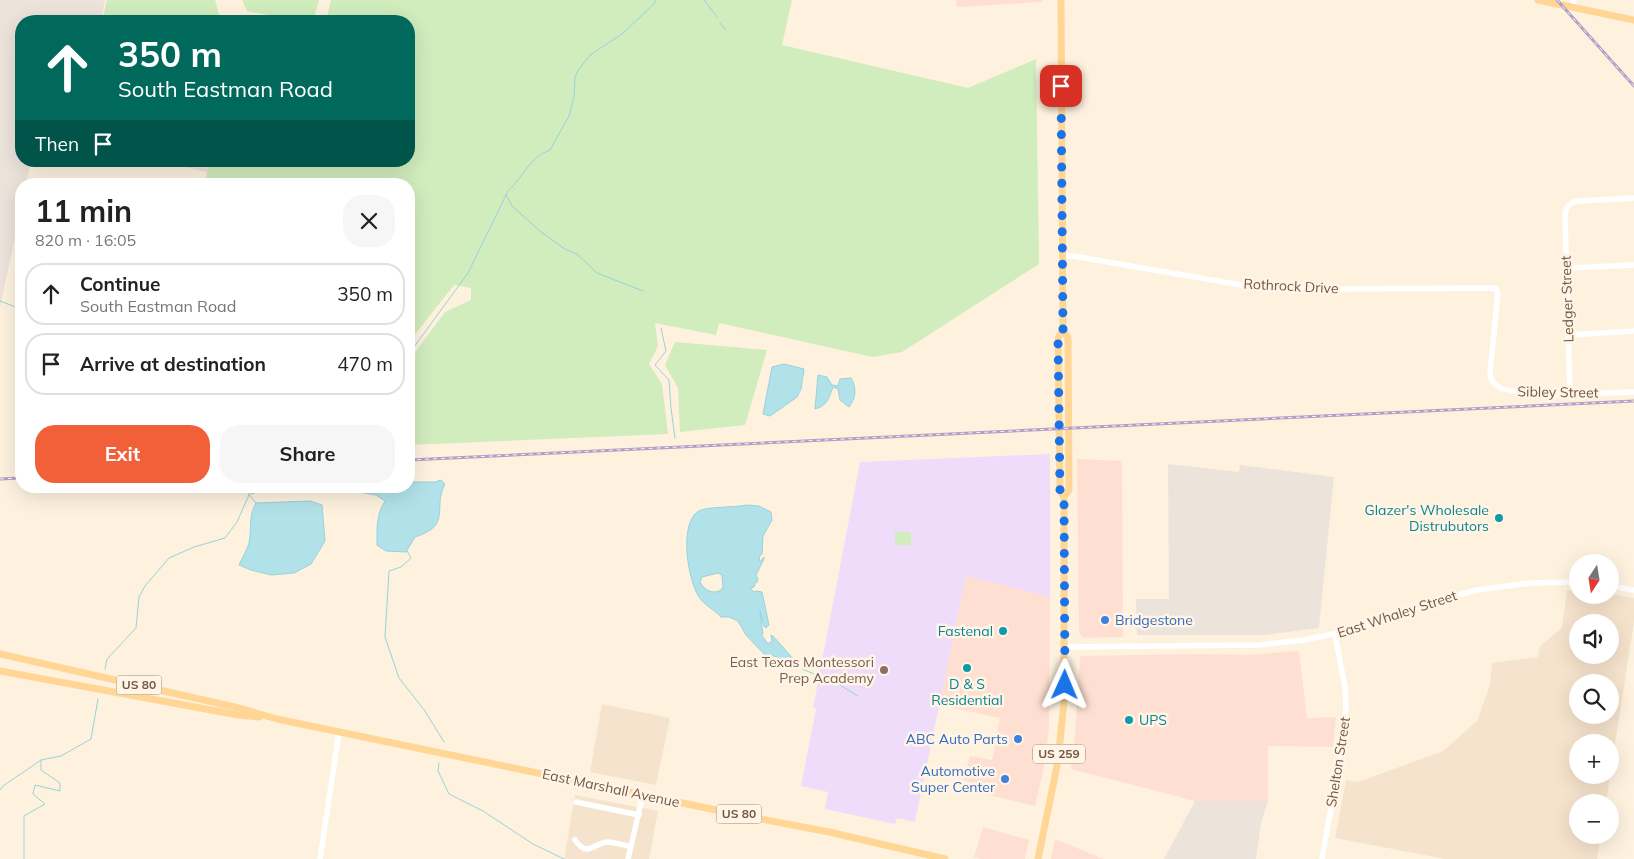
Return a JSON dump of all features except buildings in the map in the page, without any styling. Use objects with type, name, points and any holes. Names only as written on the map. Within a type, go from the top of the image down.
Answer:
[{"type":"main road","name":"US 259","points":[[1061,0],[1063,329],[1068,338],[1069,490],[1064,497]]},
{"type":"main road","points":[[1538,0],[1574,4],[1634,20]]},
{"type":"main road","name":"US 259","points":[[1038,859],[1061,740],[1064,702],[1064,497],[1060,490],[1058,338],[1063,329]]},
{"type":"main road","name":"East Marshall Avenue","points":[[0,654],[230,706],[277,719],[829,832],[945,859]]},
{"type":"main road","name":"East Marshall Avenue","points":[[0,671],[238,715],[277,719]]},
{"type":"street","name":"Ledger Street","points":[[1570,394],[1565,216],[1569,204],[1581,200],[1634,198]]},
{"type":"street","name":"Rothrock Drive","points":[[1062,256],[1073,256],[1253,287],[1338,289],[1492,288]]},
{"type":"street","points":[[1567,268],[1634,265]]},
{"type":"street","name":"Sibley Street","points":[[1492,288],[1496,289],[1498,293],[1490,368],[1490,375],[1494,384],[1514,391],[1548,394],[1634,392]]},
{"type":"street","points":[[1568,335],[1634,332]]},
{"type":"street","name":"East Whaley Street","points":[[1065,647],[1258,644],[1304,640],[1335,635],[1366,626],[1430,602],[1472,591],[1524,583],[1569,582]]},
{"type":"street","points":[[1619,588],[1634,590]]},
{"type":"street","name":"Shelton Street","points":[[1322,859],[1343,739],[1346,710],[1345,687],[1335,635]]},
{"type":"street","points":[[320,859],[339,732]]},
{"type":"street","points":[[628,859],[643,794]]},
{"type":"street","points":[[576,802],[638,815]]},
{"type":"street","points":[[575,840],[579,846],[587,849],[609,842],[631,847]]},
{"type":"shaded area","points":[[0,0],[105,0],[102,15],[15,15],[15,167],[30,167],[27,178],[15,178],[15,237],[0,308]]},
{"type":"shaded area","points":[[956,0],[1042,0],[1042,2],[957,7]]},
{"type":"shaded area","points":[[185,167],[208,167],[207,172]]},
{"type":"shaded area","name":"East Texas Montessori Prep Academy","points":[[1050,454],[1050,597],[966,576],[915,822],[897,818],[895,824],[825,809],[828,792],[801,786],[816,709],[813,708],[860,462]]},
{"type":"shaded area","points":[[1077,459],[1122,461],[1123,637],[1083,638],[1079,633]]},
{"type":"shaded area","points":[[1168,464],[1239,472],[1240,465],[1334,477],[1319,628],[1264,635],[1137,635],[1136,599],[1169,599]]},
{"type":"shaded area","points":[[966,575],[1050,597],[1049,728],[1043,772],[1035,806],[989,795],[990,789],[963,780],[970,756],[992,760],[1000,718],[939,705]]},
{"type":"shaded area","points":[[1567,590],[1569,590],[1569,604],[1619,604],[1619,596],[1634,598],[1634,622],[1619,718],[1619,674],[1569,674],[1569,724],[1618,724],[1617,734],[1569,734],[1569,784],[1609,784],[1607,794],[1569,794],[1569,844],[1600,844],[1597,859],[1445,859],[1335,838],[1346,780],[1358,782],[1443,751],[1477,721],[1490,685],[1492,663],[1538,657],[1540,646],[1562,628]]},
{"type":"shaded area","points":[[1299,651],[1307,718],[1336,717],[1333,747],[1268,746],[1268,801],[1195,801],[1071,769],[1080,656],[1249,655]]},
{"type":"shaded area","points":[[602,704],[670,718],[656,785],[590,772]]},
{"type":"shaded area","points":[[575,795],[658,811],[649,859],[564,859]]},
{"type":"shaded area","points":[[1195,801],[1268,801],[1261,823],[1256,859],[1164,859]]},
{"type":"shaded area","points":[[983,827],[1029,840],[1025,859],[981,859],[974,857]]},
{"type":"shaded area","points":[[1055,839],[1104,859],[1051,859]]},
{"type":"green space","points":[[107,0],[215,0],[219,15],[103,15]]},
{"type":"green space","points":[[242,0],[319,0],[315,15],[268,15],[247,11]]},
{"type":"green space","points":[[331,0],[792,0],[782,45],[968,88],[1036,59],[1039,264],[902,352],[872,357],[719,323],[716,335],[655,323],[658,346],[649,364],[662,384],[668,434],[415,445],[416,351],[445,312],[471,300],[471,288],[454,285],[415,334],[415,178],[206,178],[208,167],[415,167],[415,15],[327,15]]},
{"type":"green space","points":[[675,342],[767,350],[745,425],[680,432],[678,388],[665,365]]},
{"type":"green space","points":[[895,532],[911,532],[911,545],[895,545]]},
{"type":"water","points":[[784,364],[804,369],[801,389],[797,397],[770,416],[763,414],[772,367]]},
{"type":"water","points":[[818,375],[827,377],[832,385],[838,386],[840,379],[851,378],[855,393],[849,407],[840,400],[838,389],[833,387],[825,404],[815,409]]},
{"type":"water","points":[[441,480],[445,484],[440,500],[438,521],[434,527],[415,537],[406,552],[386,551],[377,545],[377,527],[385,501],[376,495],[364,493],[415,493],[415,482],[435,482]]},
{"type":"water","points":[[310,501],[322,505],[325,541],[311,564],[294,573],[271,575],[239,565],[249,543],[251,518],[256,503]]},
{"type":"water","points":[[759,506],[771,512],[772,520],[763,536],[762,554],[759,557],[760,562],[764,557],[764,559],[756,575],[757,582],[751,588],[753,592],[762,592],[769,625],[766,628],[764,626],[760,611],[763,634],[761,634],[768,644],[772,641],[771,635],[773,636],[797,663],[795,665],[764,654],[746,635],[738,621],[729,617],[721,617],[701,600],[695,589],[687,554],[688,529],[691,519],[701,510]],"holes":[[[718,573],[722,575],[723,587],[715,592],[709,591],[700,582],[702,577]]]},
{"type":"waterway","points":[[415,346],[468,273],[508,191],[531,163],[550,150],[569,116],[574,97],[575,77],[579,69],[590,55],[622,34],[656,0]]},
{"type":"waterway","points":[[704,0],[717,17]]},
{"type":"waterway","points":[[720,23],[726,30]]},
{"type":"waterway","points":[[506,195],[512,206],[541,232],[565,249],[577,254],[597,273],[643,291]]},
{"type":"waterway","points":[[0,301],[15,307]]},
{"type":"waterway","points":[[661,328],[666,351],[655,365],[669,380],[675,438]]},
{"type":"waterway","points":[[248,493],[249,495],[254,493]]},
{"type":"waterway","points":[[105,669],[107,659],[136,628],[139,597],[145,586],[169,558],[194,547],[225,538],[237,522],[249,495],[256,503]]},
{"type":"waterway","points":[[407,551],[411,558],[401,567],[389,571],[385,637],[399,678],[425,711],[444,742]]},
{"type":"waterway","points":[[802,669],[819,676]]},
{"type":"waterway","points":[[838,684],[858,696]]},
{"type":"waterway","points":[[24,859],[24,816],[45,804],[33,794],[35,785],[60,791],[60,783],[41,770],[41,760],[61,756],[91,739],[98,699]]},
{"type":"waterway","points":[[0,790],[41,760]]},
{"type":"waterway","points":[[439,763],[438,771],[449,794],[483,811],[533,844],[564,859]]},
{"type":"railway","points":[[1557,0],[1634,86]]},
{"type":"railway","points":[[415,460],[1634,401]]},
{"type":"railway","points":[[0,479],[15,478]]},
{"type":"place","name":"Glazer's Wholesale Distrubutors","points":[[1499,518]]},
{"type":"place","name":"Bridgestone","points":[[1105,620]]},
{"type":"place","name":"Fastenal","points":[[1003,631]]},
{"type":"place","name":"D & S Residential","points":[[967,668]]},
{"type":"place","name":"East Texas Montessori Prep Academy","points":[[884,670]]},
{"type":"place","name":"UPS","points":[[1129,720]]},
{"type":"place","name":"ABC Auto Parts","points":[[1018,739]]},
{"type":"place","name":"Automotive Super Center","points":[[1005,779]]},
{"type":"route","points":[[1061,86],[1063,329],[1058,338],[1060,490],[1064,497],[1065,685]]}]
